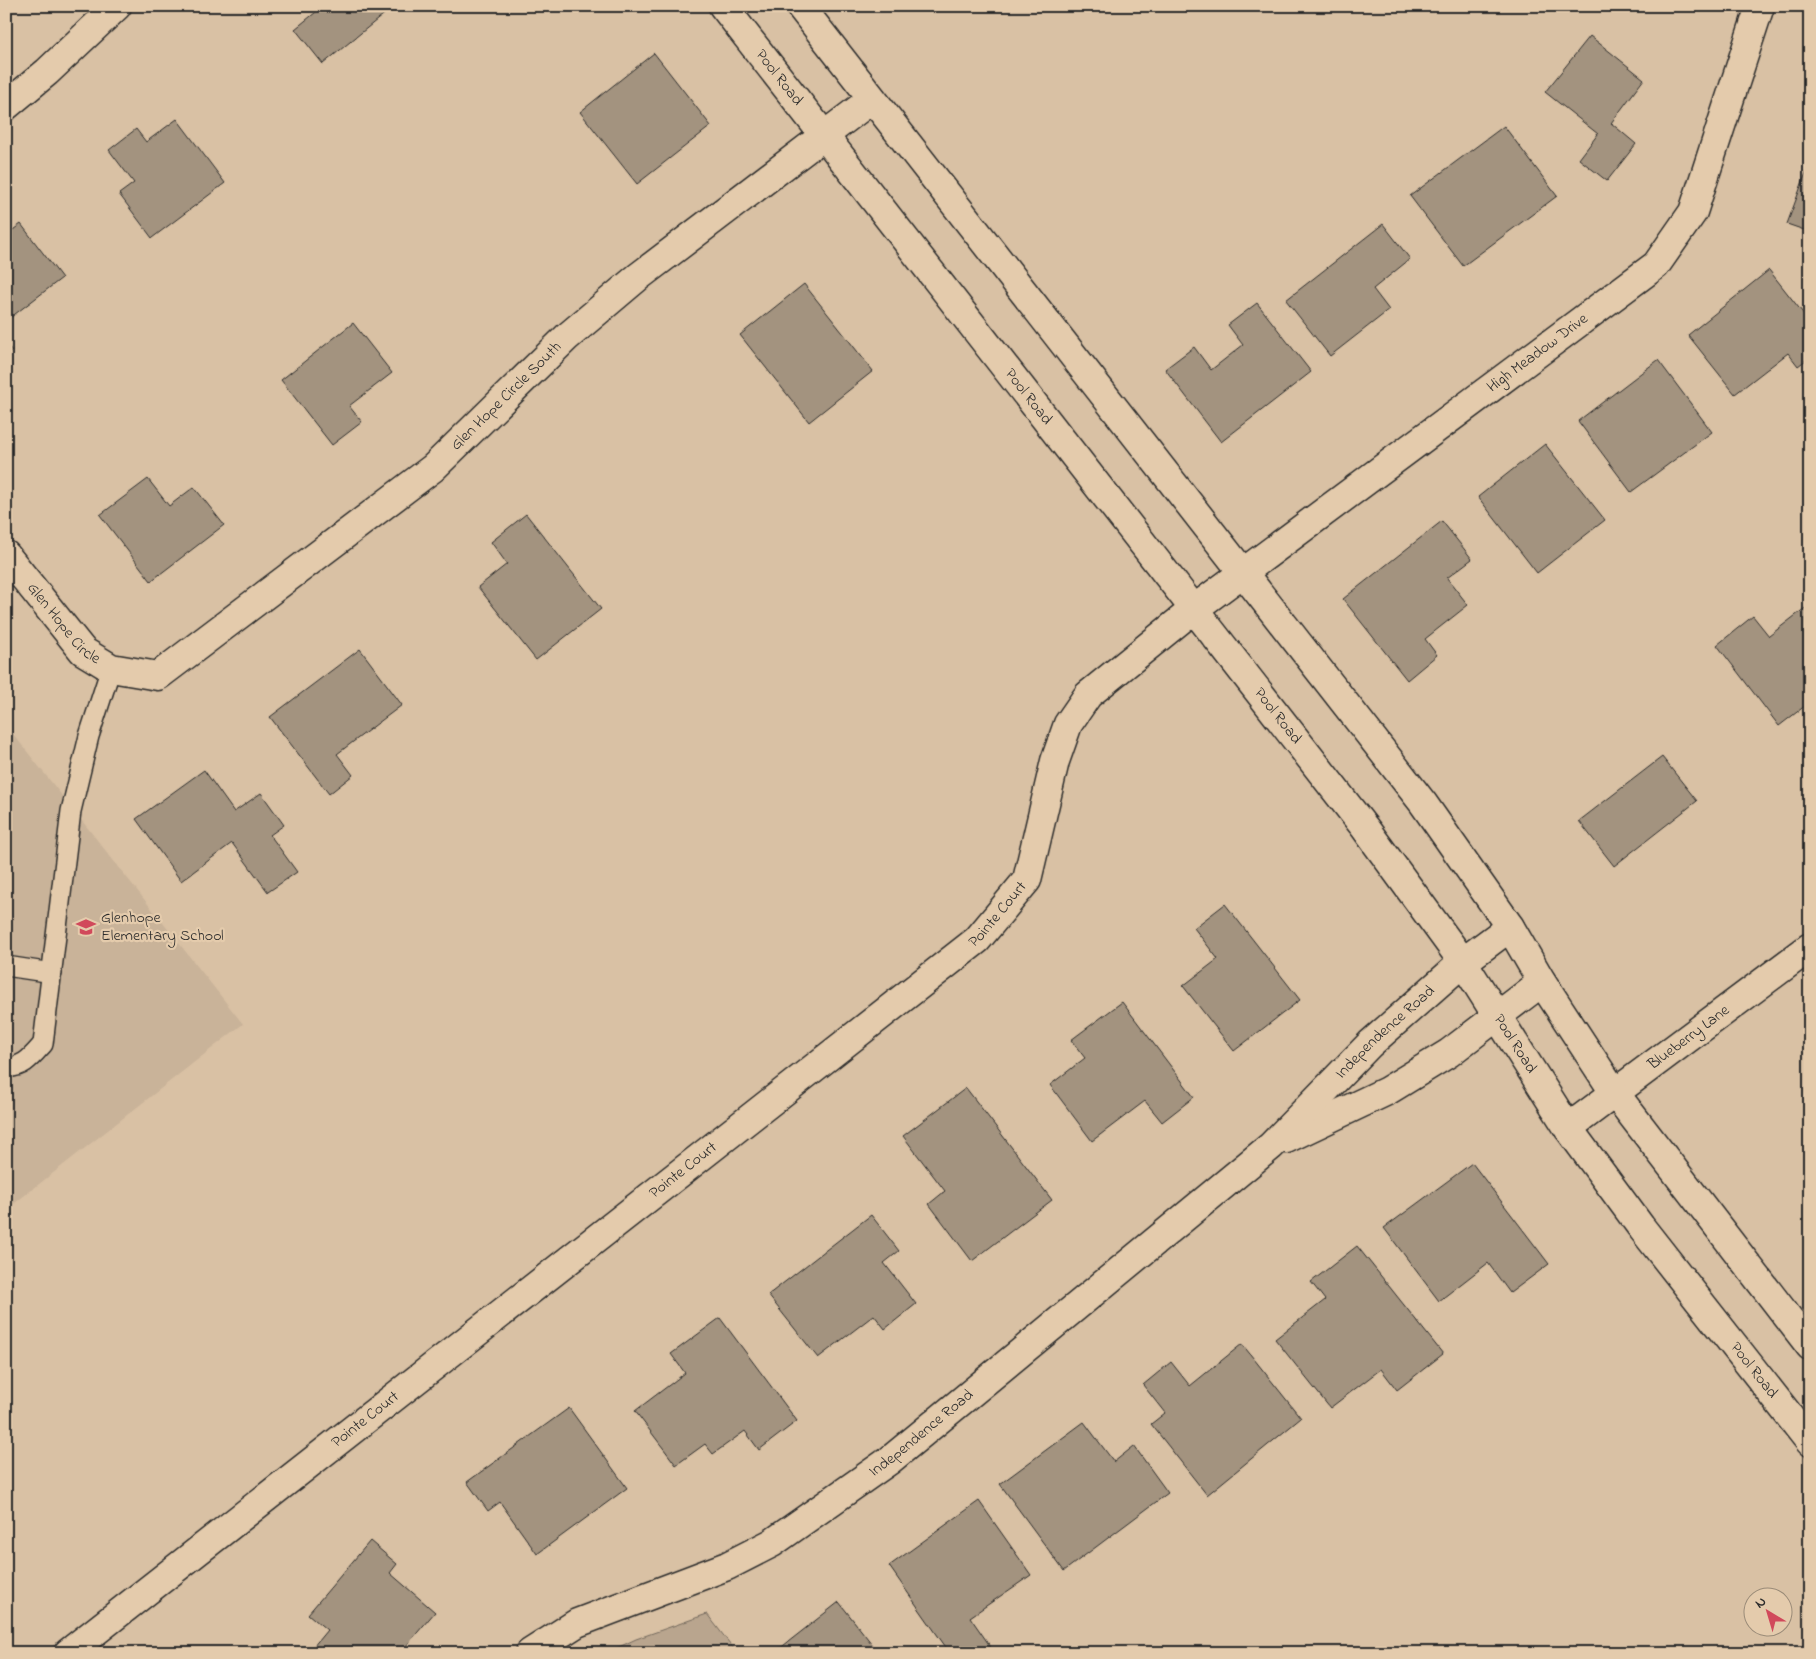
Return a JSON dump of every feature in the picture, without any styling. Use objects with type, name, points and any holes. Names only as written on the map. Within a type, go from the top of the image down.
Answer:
[{"type":"street","points":[[6,106],[47,72],[117,6]]},
{"type":"street","name":"Pool Road","points":[[723,6],[823,137],[1365,828],[1463,962],[1568,1128],[1641,1227],[1810,1442]]},
{"type":"street","points":[[800,6],[1423,803],[1510,927],[1542,982],[1614,1092],[1810,1346]]},
{"type":"street","name":"High Meadow Drive","points":[[1194,609],[1656,265],[1693,212],[1760,6]]},
{"type":"street","name":"Glen Hope Circle South","points":[[123,669],[158,676],[433,468],[567,337],[631,283],[872,99]]},
{"type":"street","name":"Glen Hope Circle","points":[[6,555],[83,651],[123,669]]},
{"type":"street","name":"Pointe Court","points":[[68,1653],[977,940],[1027,880],[1055,762],[1068,724],[1088,695],[1194,609]]},
{"type":"street","name":"Independence Road","points":[[530,1653],[577,1623],[726,1566],[772,1543],[890,1460],[1271,1146],[1370,1044],[1463,962],[1510,927]]},
{"type":"street","name":"Blueberry Lane","points":[[1568,1128],[1810,947]]},
{"type":"street","name":"Independence Road","points":[[1271,1146],[1387,1091],[1449,1053],[1542,982]]},
{"type":"lane","points":[[6,1067],[15,1068],[29,1060],[43,1044],[71,811],[89,736],[123,669]]},
{"type":"lane","points":[[6,966],[52,973]]},
{"type":"shaded area","name":"Glenhope Elementary School","points":[[6,725],[243,1024],[6,1210]]},
{"type":"shaded area","points":[[707,1614],[737,1653],[606,1653],[636,1639]]},
{"type":"building","points":[[320,6],[394,6],[323,64],[295,29],[321,8]]},
{"type":"building","points":[[1590,36],[1644,79],[1611,123],[1636,144],[1607,181],[1579,159],[1598,134],[1545,92]]},
{"type":"building","points":[[654,53],[711,126],[637,184],[580,112]]},
{"type":"building","points":[[177,119],[225,183],[152,238],[119,194],[134,183],[109,150],[136,129],[146,142]]},
{"type":"building","points":[[1504,126],[1557,196],[1463,266],[1410,196]]},
{"type":"building","points":[[1810,162],[1810,232],[1787,224]]},
{"type":"building","points":[[21,224],[62,278],[6,321],[6,235]]},
{"type":"building","points":[[1383,224],[1410,259],[1373,289],[1389,310],[1330,356],[1286,300]]},
{"type":"building","points":[[1769,270],[1810,322],[1810,357],[1798,366],[1788,353],[1735,394],[1688,335]]},
{"type":"building","points":[[804,284],[873,371],[809,422],[740,335]]},
{"type":"building","points":[[1257,303],[1311,372],[1221,442],[1165,369],[1194,347],[1211,370],[1243,345],[1228,325]]},
{"type":"building","points":[[353,323],[392,373],[349,406],[362,422],[332,445],[281,380]]},
{"type":"building","points":[[6,343],[12,351],[6,356]]},
{"type":"building","points":[[1658,360],[1712,432],[1631,492],[1578,421]]},
{"type":"building","points":[[1545,444],[1605,520],[1537,573],[1478,497]]},
{"type":"building","points":[[148,479],[169,506],[194,487],[224,525],[151,581],[100,515]]},
{"type":"building","points":[[526,514],[601,609],[536,660],[478,587],[507,564],[491,542]]},
{"type":"building","points":[[1442,521],[1472,559],[1447,578],[1468,605],[1425,639],[1437,655],[1407,680],[1343,599]]},
{"type":"building","points":[[1809,605],[1810,702],[1779,726],[1717,645],[1753,616],[1769,636]]},
{"type":"building","points":[[360,649],[402,705],[337,754],[353,775],[329,794],[270,717]]},
{"type":"building","points":[[1662,757],[1697,801],[1614,866],[1579,821]]},
{"type":"building","points":[[204,770],[234,812],[261,793],[284,825],[270,835],[297,872],[268,892],[232,843],[181,881],[136,819]]},
{"type":"building","points":[[1225,904],[1300,1000],[1234,1051],[1183,986],[1218,959],[1194,928]]},
{"type":"building","points":[[1122,1002],[1194,1097],[1162,1122],[1145,1101],[1092,1141],[1050,1085],[1085,1058],[1071,1040]]},
{"type":"building","points":[[966,1088],[1052,1200],[972,1261],[929,1204],[945,1191],[903,1136]]},
{"type":"building","points":[[1472,1163],[1549,1264],[1510,1293],[1488,1263],[1439,1301],[1384,1228]]},
{"type":"building","points":[[871,1215],[899,1251],[884,1263],[916,1304],[885,1329],[874,1315],[818,1358],[768,1295]]},
{"type":"building","points":[[1357,1246],[1443,1354],[1397,1390],[1381,1369],[1330,1408],[1275,1339],[1325,1300],[1311,1282]]},
{"type":"building","points":[[720,1318],[797,1421],[759,1450],[745,1431],[713,1454],[705,1444],[676,1465],[635,1411],[685,1373],[671,1354]]},
{"type":"building","points":[[1242,1344],[1301,1418],[1207,1495],[1151,1424],[1165,1413],[1143,1385],[1171,1362],[1190,1386]]},
{"type":"building","points":[[569,1408],[627,1488],[537,1554],[500,1502],[488,1511],[467,1482]]},
{"type":"building","points":[[1084,1422],[1114,1462],[1134,1446],[1168,1493],[1064,1571],[1000,1484]]},
{"type":"building","points":[[979,1501],[1031,1575],[970,1617],[995,1653],[950,1653],[889,1566]]},
{"type":"building","points":[[370,1541],[397,1564],[390,1573],[435,1612],[400,1653],[308,1653],[327,1630],[308,1614]]},
{"type":"building","points":[[839,1602],[879,1653],[774,1653]]},
{"type":"place","name":"Glenhope Elementary School","points":[[86,927]]}]
